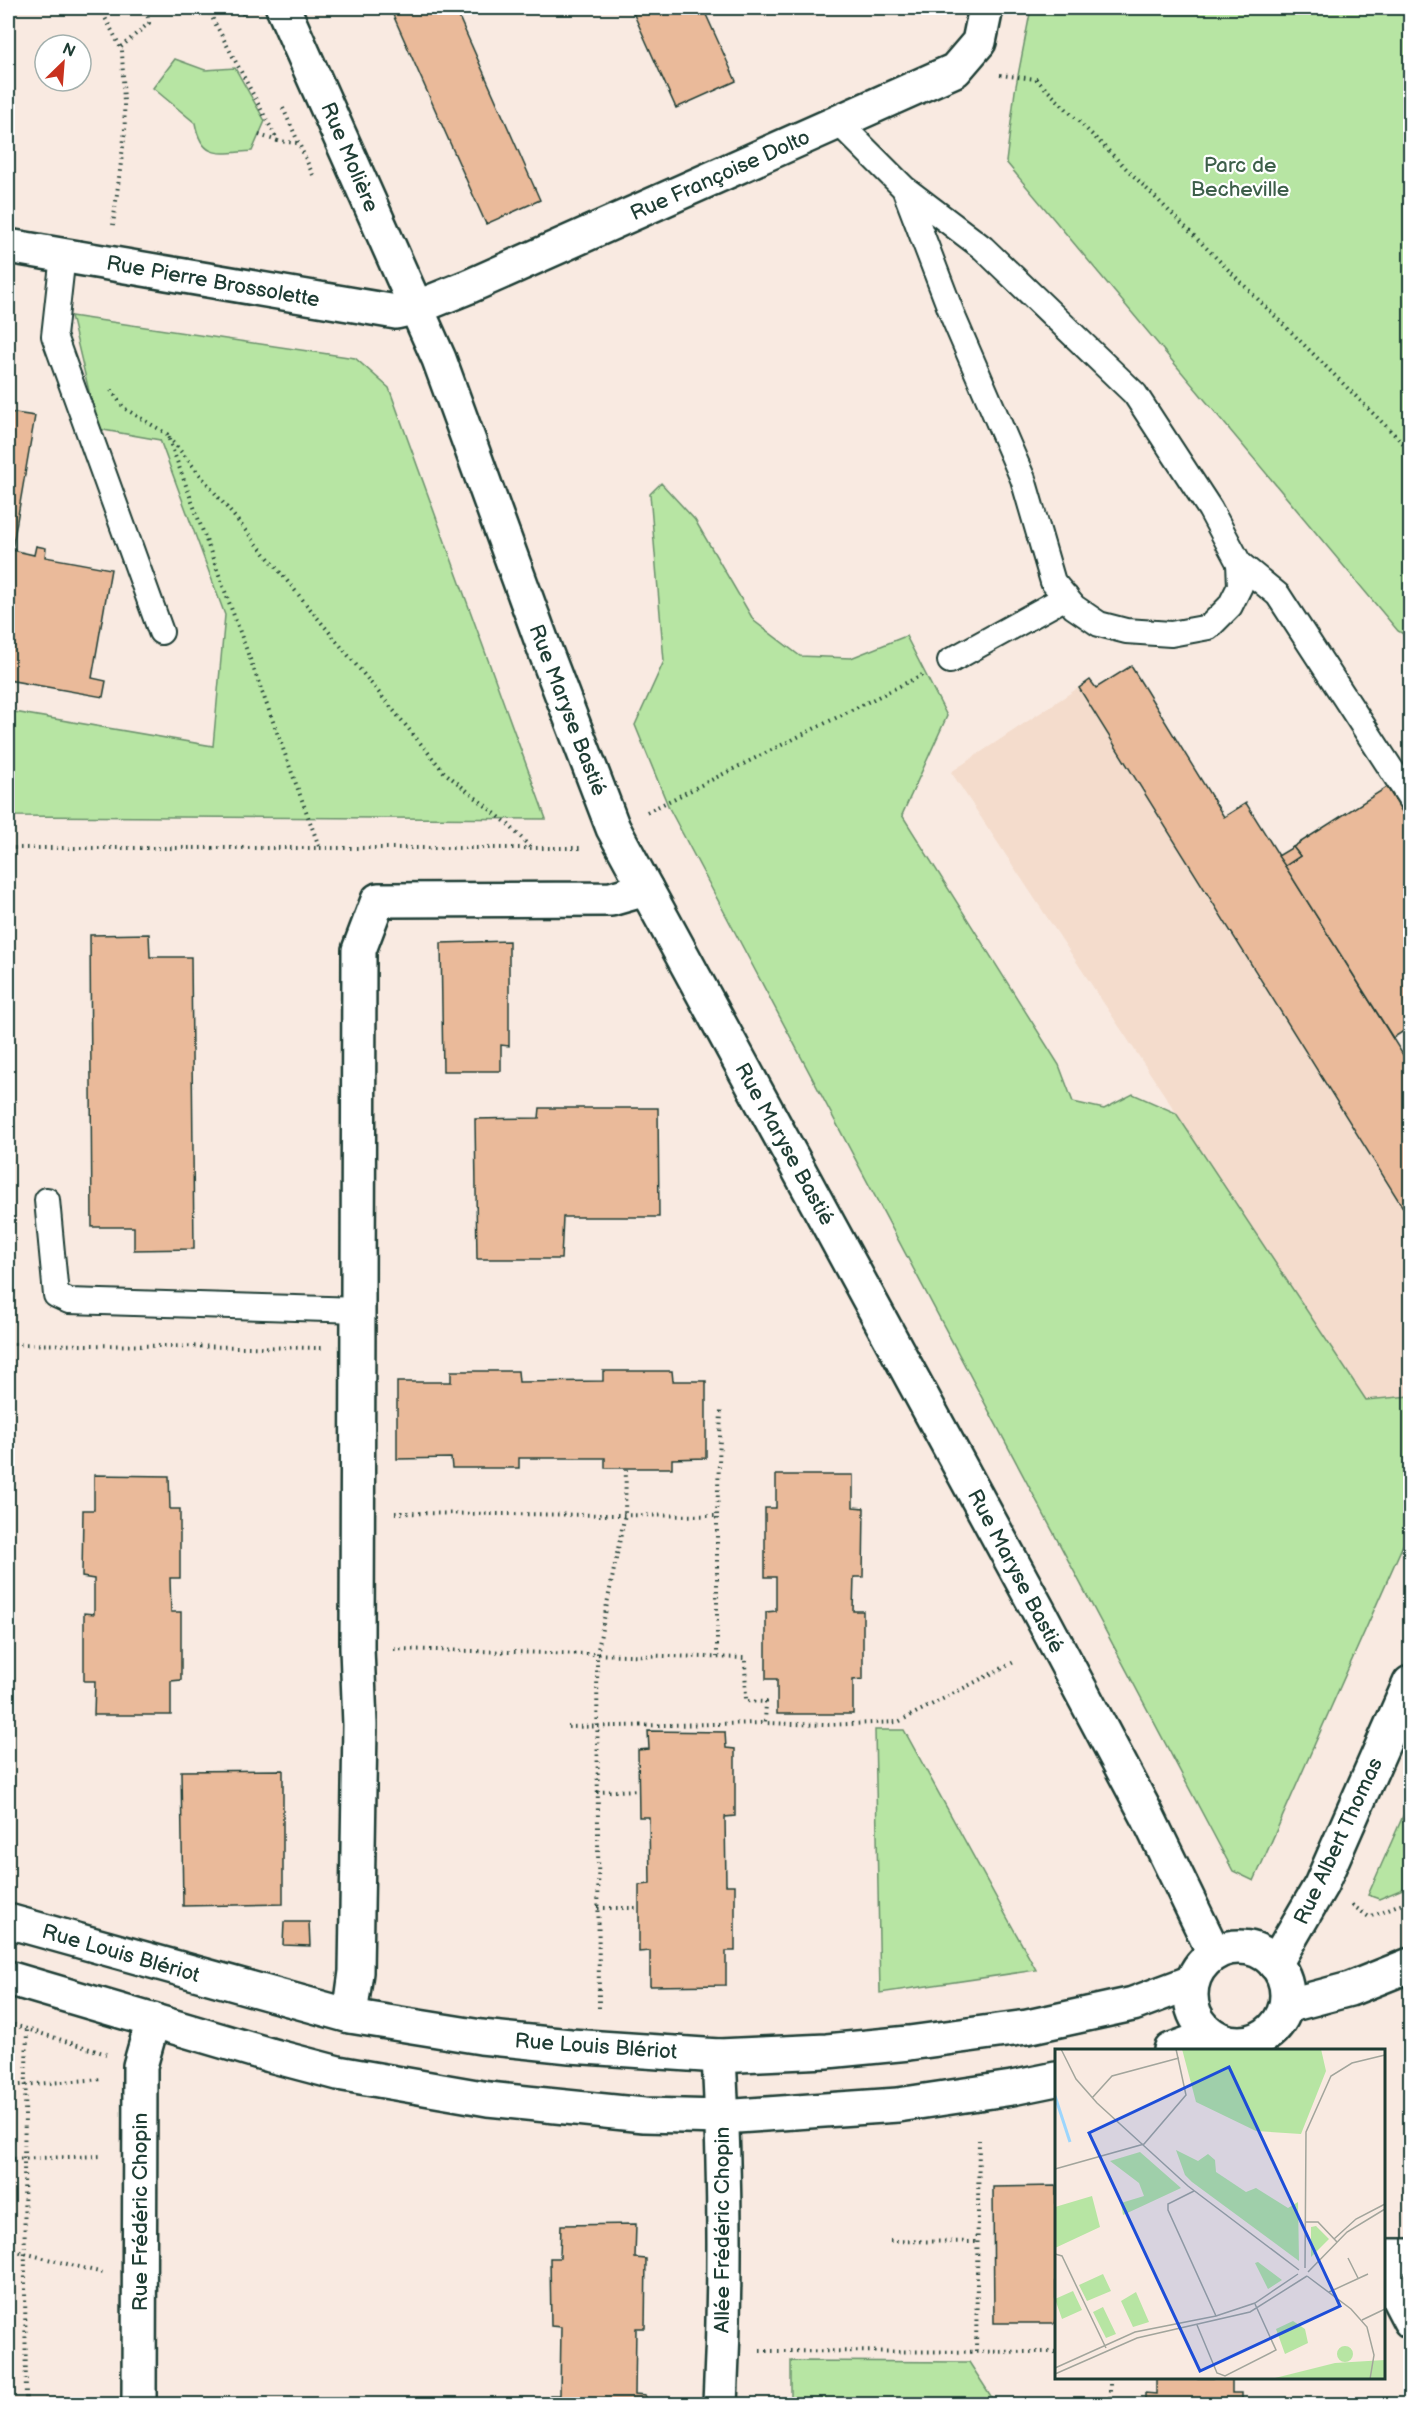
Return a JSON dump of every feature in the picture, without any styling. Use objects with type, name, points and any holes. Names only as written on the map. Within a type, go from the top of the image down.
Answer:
[{"type":"street","name":"Rue Molière","points":[[284,8],[418,307]]},
{"type":"street","name":"Rue Françoise Dolto","points":[[418,307],[955,70],[979,42],[986,8]]},
{"type":"street","name":"Rue Pierre Brossolette","points":[[8,246],[396,312],[418,307]]},
{"type":"street","name":"Rue Maryse Bastié","points":[[418,307],[613,828],[1037,1608],[1147,1815],[1214,1953]]},
{"type":"street","points":[[350,2016],[356,1972],[360,1725],[357,1648],[359,951],[378,900],[611,899],[646,889]]},
{"type":"street","name":"Rue Albert Thomas","points":[[1275,1964],[1321,1885],[1410,1683]]},
{"type":"street","name":"Rue Louis Blériot","points":[[8,1922],[350,2016],[481,2037],[570,2046],[719,2056],[828,2051],[1027,2027],[1133,2004],[1192,1982]]},
{"type":"street","points":[[1233,1946],[1253,1948],[1275,1964],[1282,1972],[1287,1988],[1286,2006],[1280,2021],[1258,2045],[1233,2043],[1212,2035],[1198,2021],[1191,2002],[1192,1982],[1200,1965],[1214,1953],[1233,1946]]},
{"type":"street","points":[[1286,2006],[1350,1989],[1410,1965]]},
{"type":"street","points":[[8,1978],[338,2073],[488,2099],[644,2115],[722,2116],[898,2105],[1055,2079]]},
{"type":"street","name":"Rue Frédéric Chopin","points":[[139,2404],[140,2066],[153,2020]]},
{"type":"street","points":[[1175,2049],[1212,2035]]},
{"type":"street","name":"Allée Frédéric Chopin","points":[[719,2056],[722,2116],[723,2351],[720,2404]]},
{"type":"street","points":[[1385,2256],[1410,2256]]},
{"type":"street","points":[[1385,2275],[1410,2322]]},
{"type":"lane","points":[[838,122],[904,188],[983,248],[1135,394],[1210,509],[1239,563],[1278,595],[1410,798]]},
{"type":"lane","points":[[904,188],[954,319],[1023,479],[1053,582],[1074,607],[1099,624],[1126,632],[1171,634],[1209,627],[1230,606],[1240,586],[1239,563]]},
{"type":"lane","points":[[63,255],[54,336],[161,632]]},
{"type":"lane","points":[[950,661],[1066,597]]},
{"type":"lane","points":[[47,1200],[56,1295],[69,1301],[359,1310]]},
{"type":"path","points":[[100,8],[121,47],[125,131],[109,263]]},
{"type":"path","points":[[121,47],[149,23],[146,8]]},
{"type":"path","points":[[207,8],[278,141]]},
{"type":"path","points":[[955,70],[1036,79],[1410,450]]},
{"type":"path","points":[[259,135],[278,141],[298,143]]},
{"type":"path","points":[[110,389],[123,408],[167,434],[444,771],[508,824],[530,847]]},
{"type":"path","points":[[167,434],[320,849]]},
{"type":"path","points":[[8,848],[581,848],[613,828],[950,661]]},
{"type":"path","points":[[8,1344],[358,1348]]},
{"type":"path","points":[[717,1657],[717,1516],[721,1411]]},
{"type":"path","points":[[599,2008],[597,1654],[625,1514],[626,1468]]},
{"type":"path","points":[[359,1512],[717,1516]]},
{"type":"path","points":[[357,1648],[745,1658],[746,1701],[766,1702],[765,1723]]},
{"type":"path","points":[[568,1727],[765,1723],[825,1725],[898,1722],[1016,1661]]},
{"type":"path","points":[[597,1792],[638,1790]]},
{"type":"path","points":[[1321,1885],[1369,1917],[1410,1900]]},
{"type":"path","points":[[598,1908],[639,1908]]},
{"type":"path","points":[[8,2023],[115,2058]]},
{"type":"path","points":[[27,2028],[24,2159],[27,2254],[27,2404]]},
{"type":"path","points":[[8,2086],[107,2079]]},
{"type":"path","points":[[976,2351],[979,2140]]},
{"type":"path","points":[[8,2159],[107,2156]]},
{"type":"path","points":[[890,2241],[978,2242]]},
{"type":"path","points":[[8,2249],[106,2274]]},
{"type":"path","points":[[723,2351],[1055,2352]]},
{"type":"path","points":[[1110,2379],[1110,2404]]},
{"type":"shaded area","points":[[1131,666],[1224,817],[1246,803],[1410,1066],[1410,1396],[1366,1400],[951,772],[1090,680],[1096,688]]},
{"type":"shaded area","points":[[8,2258],[13,2258],[13,2404],[8,2404]]},
{"type":"green space","name":"Parc de Becheville","points":[[1031,8],[1410,8],[1410,638],[1398,631],[1006,162],[1015,91]]},
{"type":"green space","points":[[175,59],[205,70],[235,68],[265,121],[252,151],[222,153],[208,149],[202,144],[195,123],[153,88]]},
{"type":"green space","points":[[71,316],[355,358],[389,388],[546,819],[8,816],[8,711],[213,746],[225,615],[160,440],[98,429]]},
{"type":"green space","points":[[661,483],[695,520],[754,621],[800,656],[851,658],[906,636],[947,716],[902,815],[1059,1065],[1073,1102],[1104,1109],[1133,1094],[1176,1113],[1366,1400],[1410,1396],[1410,1529],[1254,1881],[1233,1871],[669,808],[635,725],[664,661],[650,494]]},
{"type":"green space","points":[[875,1730],[904,1730],[1036,1970],[880,1993]]},
{"type":"green space","points":[[1410,1800],[1410,1886],[1379,1899],[1368,1895]]},
{"type":"green space","points":[[791,2361],[969,2362],[996,2404],[791,2404]]},
{"type":"building","points":[[390,8],[455,8],[540,200],[486,224]]},
{"type":"building","points":[[631,8],[703,8],[736,81],[676,108]]},
{"type":"building","points":[[8,412],[35,416],[12,550],[34,555],[36,546],[46,548],[45,557],[111,569],[92,678],[106,681],[103,697],[8,680]]},
{"type":"building","points":[[1131,666],[1224,817],[1246,803],[1410,1066],[1410,1219],[1079,688],[1090,680],[1096,688]]},
{"type":"building","points":[[1387,787],[1410,825],[1410,1027],[1393,1038],[1285,866],[1300,856],[1293,847]]},
{"type":"building","points":[[1293,847],[1300,856],[1285,866],[1278,856]]},
{"type":"building","points":[[149,934],[150,957],[191,957],[194,1249],[134,1250],[134,1227],[92,1227],[90,935]]},
{"type":"building","points":[[509,941],[509,1046],[501,1045],[501,1071],[443,1071],[441,943]]},
{"type":"building","points":[[540,1108],[658,1108],[659,1217],[563,1217],[561,1259],[477,1259],[475,1119],[539,1118]]},
{"type":"building","points":[[451,1371],[518,1371],[519,1382],[603,1381],[603,1371],[672,1371],[673,1381],[706,1381],[706,1458],[672,1459],[672,1468],[605,1468],[605,1458],[519,1458],[519,1468],[452,1468],[451,1458],[397,1459],[397,1382],[451,1382]]},
{"type":"building","points":[[94,1475],[169,1476],[170,1509],[180,1509],[180,1578],[170,1578],[171,1612],[181,1612],[181,1680],[171,1681],[171,1715],[94,1715],[95,1681],[84,1681],[84,1613],[94,1614],[94,1579],[82,1577],[83,1510],[94,1510]]},
{"type":"building","points":[[776,1475],[853,1475],[853,1507],[864,1508],[863,1577],[854,1577],[853,1611],[863,1611],[863,1679],[853,1680],[853,1714],[777,1714],[777,1679],[766,1679],[766,1612],[776,1611],[776,1577],[765,1577],[765,1508],[776,1508]]},
{"type":"building","points":[[648,1731],[725,1732],[726,1748],[735,1749],[735,1816],[725,1817],[726,1885],[735,1885],[735,1951],[726,1951],[726,1985],[650,1986],[650,1951],[639,1952],[639,1885],[650,1884],[649,1817],[639,1817],[638,1750],[649,1749]]},
{"type":"building","points":[[283,1770],[283,1904],[183,1906],[181,1771]]},
{"type":"building","points":[[284,1922],[309,1922],[310,1946],[283,1945]]},
{"type":"building","points":[[1055,2186],[1055,2323],[994,2323],[993,2187]]},
{"type":"building","points":[[636,2224],[635,2258],[646,2259],[645,2328],[636,2328],[635,2394],[645,2395],[645,2404],[550,2404],[550,2395],[560,2395],[561,2327],[551,2326],[550,2258],[560,2258],[561,2225]]},
{"type":"building","points":[[1156,2379],[1232,2379],[1232,2393],[1242,2393],[1242,2404],[1145,2404],[1145,2393],[1156,2394]]}]
